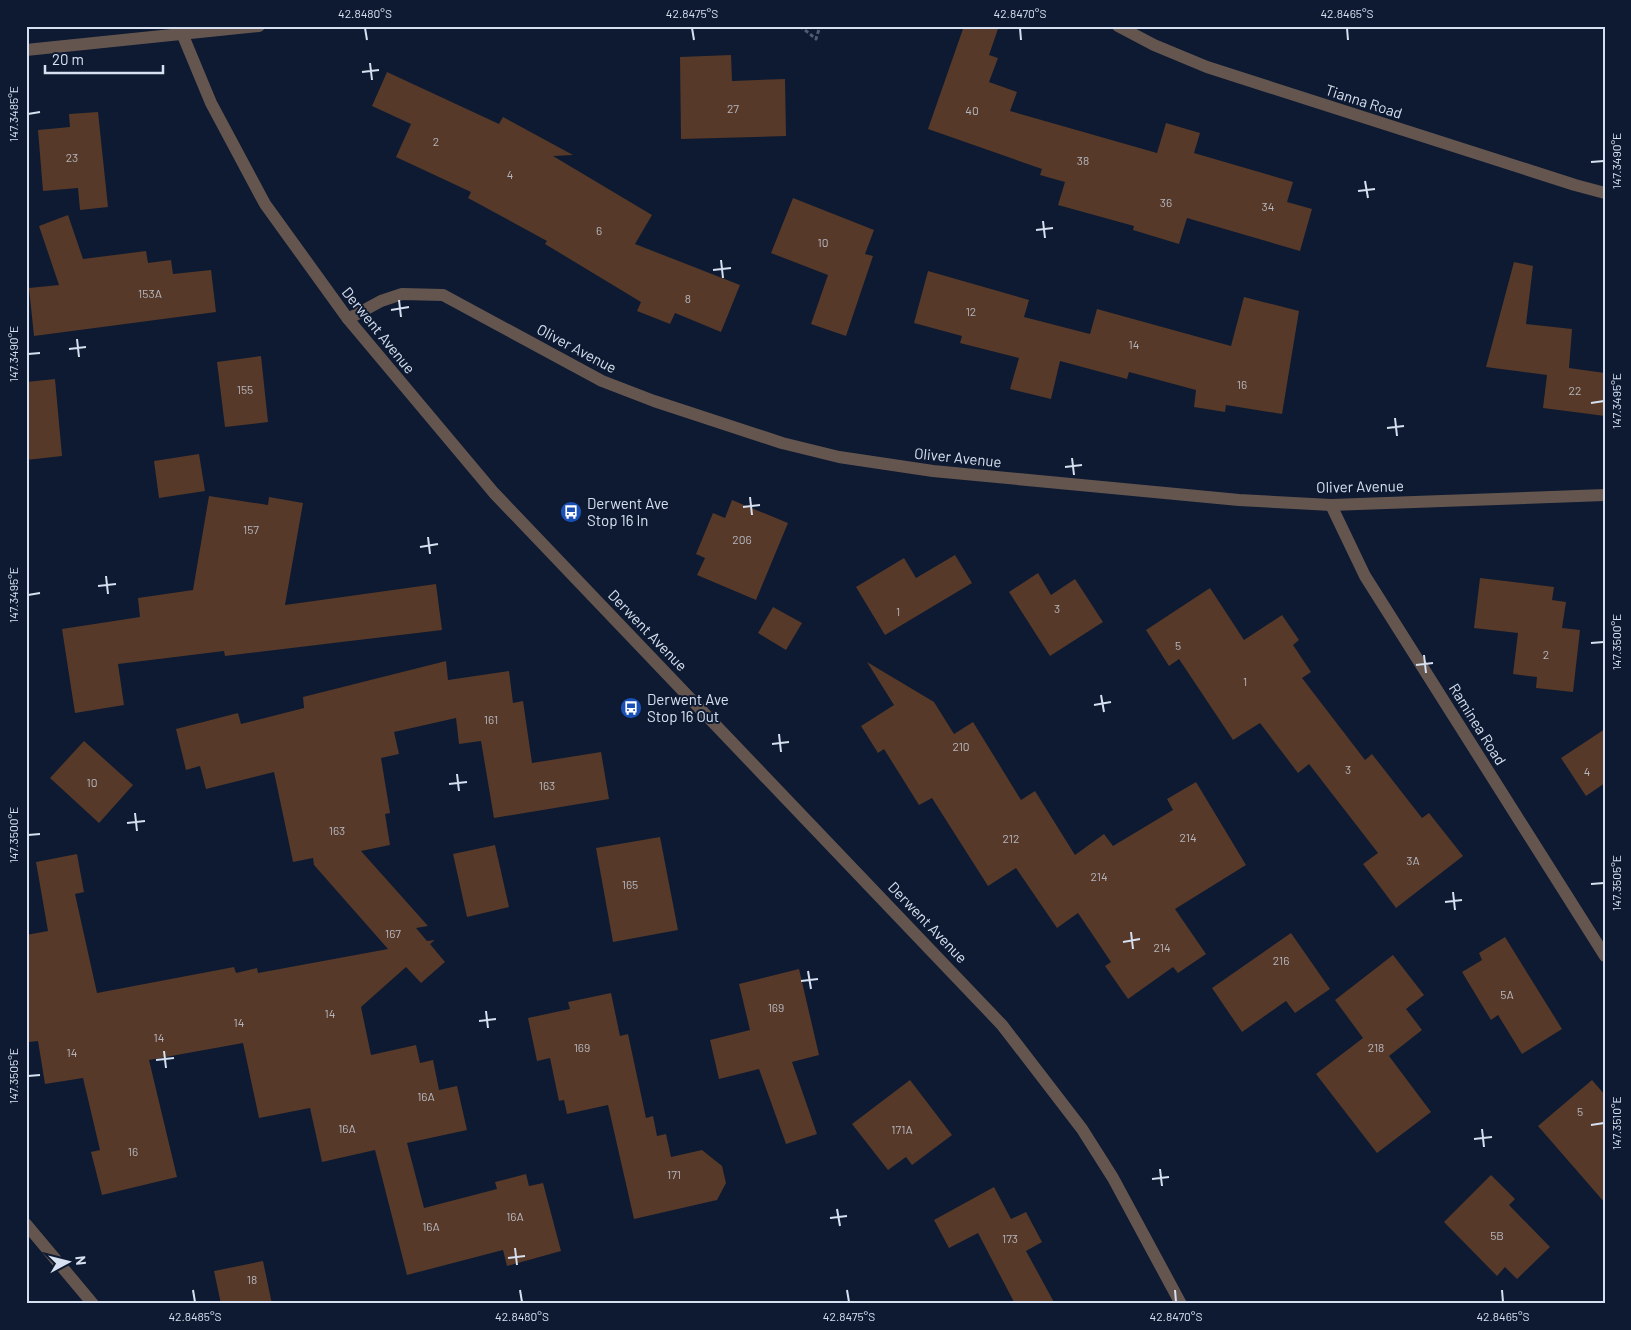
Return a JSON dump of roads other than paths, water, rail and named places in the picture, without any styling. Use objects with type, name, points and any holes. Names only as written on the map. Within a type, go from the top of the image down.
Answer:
[{"type":"street","points":[[26,50],[180,30],[260,26]]},
{"type":"street","name":"Tianna Road","points":[[1118,26],[1154,45],[1207,67],[1605,193]]},
{"type":"street","name":"Derwent Avenue","points":[[180,30],[211,102],[265,204],[348,319],[494,493],[1002,1025],[1082,1129],[1113,1178],[1181,1304]]},
{"type":"street","name":"Oliver Avenue","points":[[348,319],[381,301],[402,294],[443,295],[602,381],[654,402],[773,440],[839,457],[952,473],[1239,500],[1331,505],[1605,495]]},
{"type":"street","name":"Raminea Road","points":[[1331,505],[1365,576],[1605,956]]},
{"type":"street","points":[[26,1224],[93,1304]]},
{"type":"place","name":"Derwent Ave Stop 16 In","points":[[571,512]]},
{"type":"place","name":"Derwent Ave Stop 16 Out","points":[[631,708]]}]
